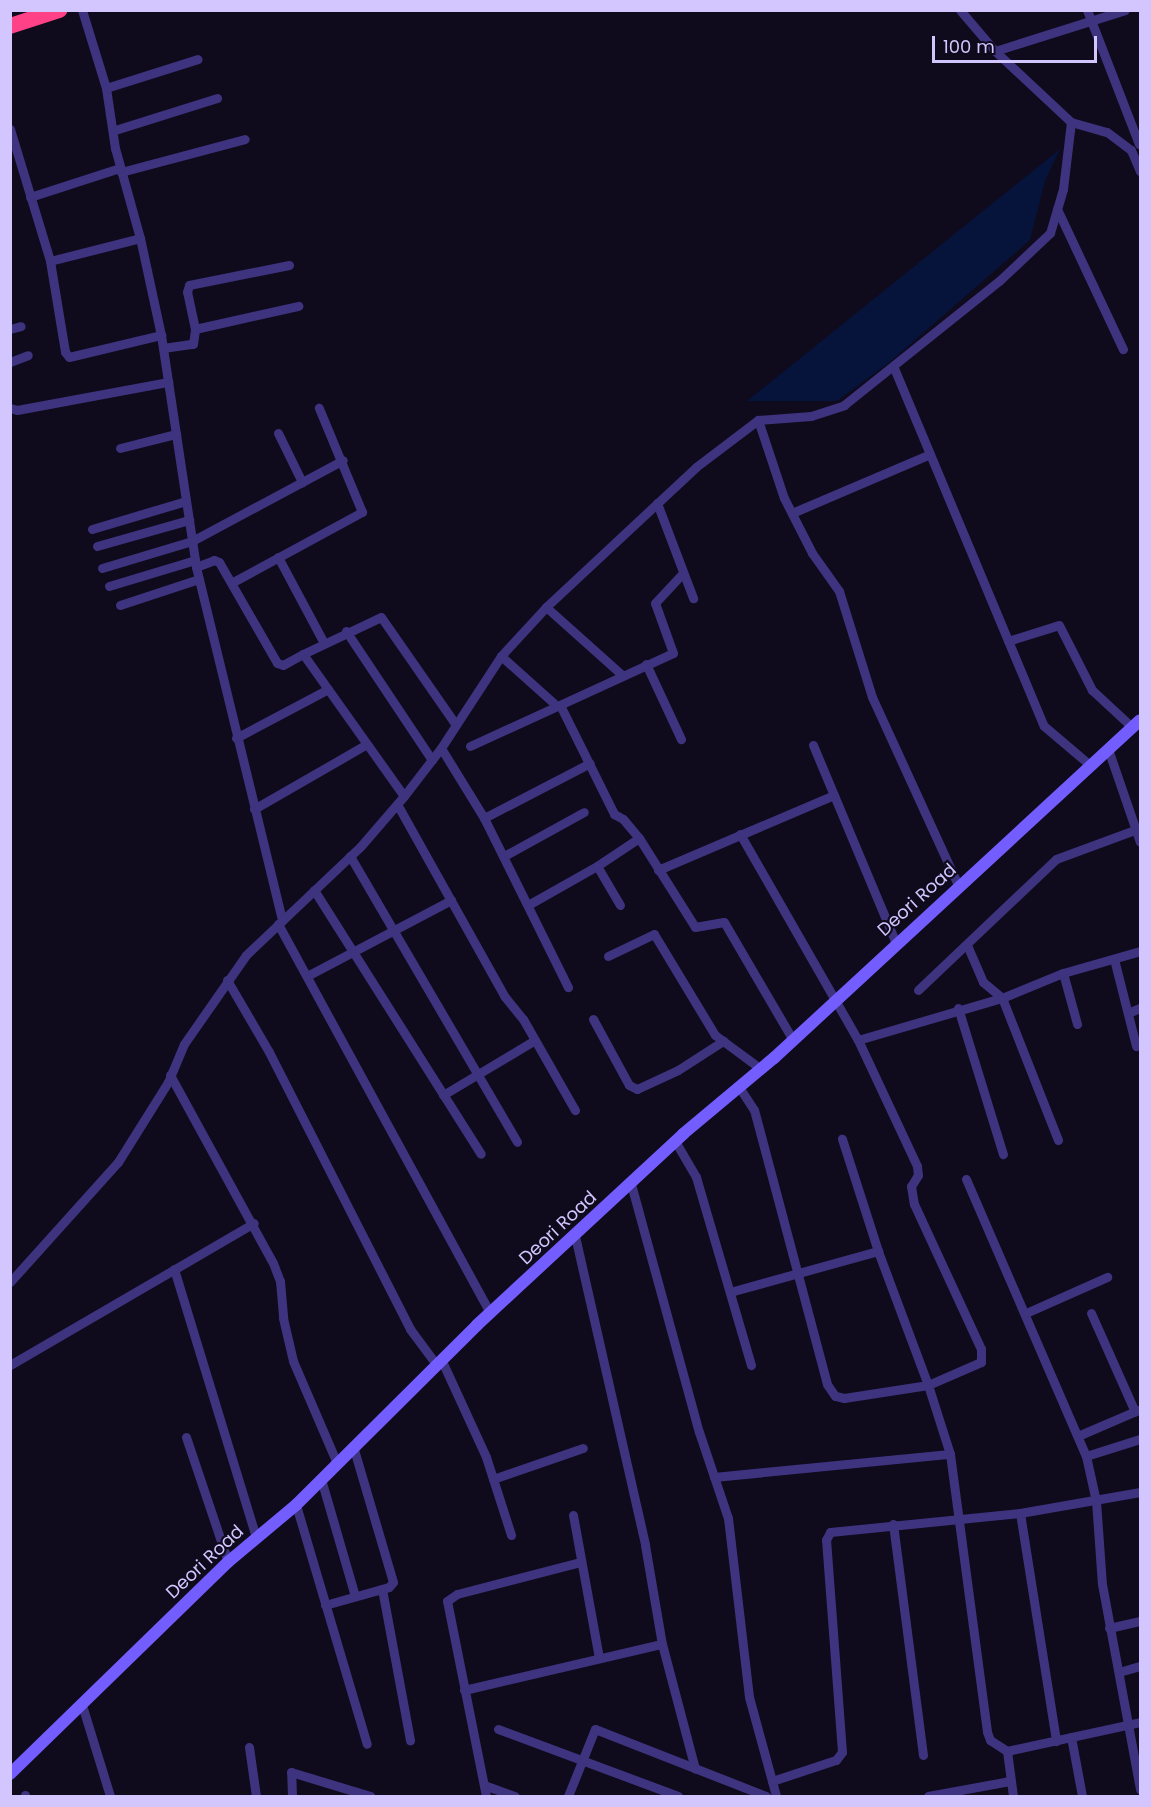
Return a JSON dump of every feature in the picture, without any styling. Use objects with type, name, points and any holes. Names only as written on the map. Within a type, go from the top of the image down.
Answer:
[{"type":"highway","points":[[17,20],[59,10]]},
{"type":"street","points":[[82,10],[106,88],[121,170],[141,238],[161,335],[199,579],[280,923],[490,1313]]},
{"type":"street","points":[[960,10],[995,51],[1071,122],[1107,132],[1137,145]]},
{"type":"street","points":[[995,51],[1089,15],[1125,10]]},
{"type":"street","points":[[1089,15],[1137,145],[1140,171]]},
{"type":"street","points":[[106,88],[198,59]]},
{"type":"street","points":[[115,130],[217,98]]},
{"type":"street","points":[[10,1282],[118,1162],[170,1075],[184,1044],[246,955],[350,856],[400,800],[441,748],[501,656],[546,607],[696,466],[758,420],[829,412],[894,368],[999,281],[1050,232],[1057,209],[1071,122]]},
{"type":"street","points":[[10,129],[50,261],[69,357],[161,335]]},
{"type":"street","points":[[30,197],[121,170],[245,139]]},
{"type":"street","points":[[1057,209],[1123,349]]},
{"type":"street","points":[[50,261],[141,238]]},
{"type":"street","points":[[163,348],[191,346],[195,328],[187,292],[189,285],[289,265]]},
{"type":"street","points":[[195,328],[298,306]]},
{"type":"street","points":[[10,329],[21,326]]},
{"type":"street","points":[[10,362],[28,355]]},
{"type":"street","points":[[894,368],[1044,726],[1090,765]]},
{"type":"street","points":[[10,408],[17,410],[168,382]]},
{"type":"street","points":[[233,582],[359,515],[363,508],[319,408]]},
{"type":"street","points":[[758,420],[792,513],[812,553],[839,591],[872,697],[959,887]]},
{"type":"street","points":[[278,433],[302,482]]},
{"type":"street","points":[[120,448],[176,434]]},
{"type":"street","points":[[792,513],[930,454]]},
{"type":"street","points":[[102,568],[192,541],[343,460]]},
{"type":"street","points":[[92,529],[186,501]]},
{"type":"street","points":[[657,503],[693,598]]},
{"type":"street","points":[[97,546],[189,520]]},
{"type":"street","points":[[278,557],[324,643]]},
{"type":"street","points":[[109,586],[196,563],[216,560],[233,582],[277,663],[283,665],[374,617],[385,620],[456,725]]},
{"type":"street","points":[[470,746],[674,651],[655,603],[683,573]]},
{"type":"street","points":[[120,605],[199,579]]},
{"type":"street","points":[[546,607],[622,675]]},
{"type":"street","points":[[1008,641],[1059,625],[1092,690],[1136,723]]},
{"type":"street","points":[[346,631],[432,760]]},
{"type":"street","points":[[303,654],[367,744],[400,800],[451,900],[505,997],[535,1040],[575,1110]]},
{"type":"street","points":[[501,656],[558,705],[590,763],[614,814],[623,819],[639,838],[695,927],[724,922],[793,1040]]},
{"type":"street","points":[[646,664],[681,739]]},
{"type":"street","points":[[236,738],[328,688]]},
{"type":"street","name":"Deori Road","points":[[10,1774],[228,1562],[296,1505],[353,1446],[490,1313],[632,1184],[675,1141],[793,1040],[1136,723]]},
{"type":"street","points":[[254,809],[367,744]]},
{"type":"street","points":[[813,746],[896,943]]},
{"type":"street","points":[[441,748],[484,818],[568,987]]},
{"type":"street","points":[[1108,749],[1140,842]]},
{"type":"street","points":[[484,818],[590,763]]},
{"type":"street","points":[[658,870],[834,795]]},
{"type":"street","points":[[504,856],[584,812]]},
{"type":"street","points":[[918,990],[1056,859],[1137,829]]},
{"type":"street","points":[[739,1087],[754,1110],[801,1274],[827,1383],[835,1396],[844,1398],[928,1385],[981,1362],[981,1349],[914,1204],[911,1186],[918,1175],[917,1166],[858,1040],[740,834]]},
{"type":"street","points":[[528,905],[597,866],[639,838]]},
{"type":"street","points":[[350,856],[517,1142]]},
{"type":"street","points":[[597,866],[620,905]]},
{"type":"street","points":[[314,890],[481,1154]]},
{"type":"street","points":[[307,976],[392,928],[451,900]]},
{"type":"street","points":[[608,956],[654,934],[715,1035],[761,1069]]},
{"type":"street","points":[[967,945],[983,982],[1002,998],[1058,1140]]},
{"type":"street","points":[[858,1040],[958,1008],[1002,998],[1064,973],[1140,951]]},
{"type":"street","points":[[1114,959],[1136,1046]]},
{"type":"street","points":[[1064,973],[1077,1024]]},
{"type":"street","points":[[227,980],[269,1052],[410,1329],[439,1362],[493,1479],[511,1535]]},
{"type":"street","points":[[958,1008],[1004,1154]]},
{"type":"street","points":[[1128,1013],[1140,1008]]},
{"type":"street","points":[[592,1019],[628,1085],[637,1089],[678,1070],[723,1041]]},
{"type":"street","points":[[443,1095],[535,1040]]},
{"type":"street","points":[[170,1075],[254,1223],[280,1281],[283,1318],[294,1361],[337,1463]]},
{"type":"street","points":[[842,1139],[878,1251],[928,1385],[950,1454],[987,1732],[990,1740],[1007,1751],[1140,1722]]},
{"type":"street","points":[[675,1141],[696,1177],[751,1365]]},
{"type":"street","points":[[966,1179],[1080,1435],[1086,1456],[1096,1501],[1102,1584],[1140,1790]]},
{"type":"street","points":[[632,1184],[714,1476],[729,1518],[742,1652],[776,1797]]},
{"type":"street","points":[[10,1365],[254,1223]]},
{"type":"street","points":[[575,1236],[645,1545],[662,1644],[695,1768]]},
{"type":"street","points":[[730,1292],[878,1251]]},
{"type":"street","points":[[174,1269],[256,1538]]},
{"type":"street","points":[[1026,1313],[1107,1277]]},
{"type":"street","points":[[1080,1435],[1138,1411],[1091,1313]]},
{"type":"street","points":[[186,1437],[228,1562]]},
{"type":"street","points":[[1086,1456],[1140,1439]]},
{"type":"street","points":[[325,1605],[381,1589],[393,1580],[353,1446]]},
{"type":"street","points":[[493,1479],[583,1448]]},
{"type":"street","points":[[714,1476],[950,1454]]},
{"type":"street","points":[[321,1479],[355,1596]]},
{"type":"street","points":[[772,1781],[836,1760],[842,1752],[827,1534],[893,1524],[1020,1513],[1140,1492]]},
{"type":"street","points":[[296,1505],[367,1744]]},
{"type":"street","points":[[1020,1513],[1056,1741]]},
{"type":"street","points":[[573,1515],[599,1658]]},
{"type":"street","points":[[893,1524],[923,1755]]},
{"type":"street","points":[[486,1797],[447,1601],[457,1594],[581,1562]]},
{"type":"street","points":[[381,1589],[410,1740]]},
{"type":"street","points":[[1110,1628],[1140,1621]]},
{"type":"street","points":[[464,1690],[662,1644]]},
{"type":"street","points":[[1119,1672],[1140,1666]]},
{"type":"street","points":[[82,1705],[110,1797]]},
{"type":"street","points":[[498,1729],[678,1797]]},
{"type":"street","points":[[568,1797],[581,1759],[595,1729],[766,1797]]},
{"type":"street","points":[[1071,1737],[1082,1797]]},
{"type":"street","points":[[249,1747],[256,1797]]},
{"type":"street","points":[[1007,1751],[1013,1797]]},
{"type":"street","points":[[292,1797],[291,1772],[370,1797]]},
{"type":"street","points":[[928,1797],[1010,1781]]},
{"type":"street","points":[[484,1785],[515,1797]]},
{"type":"water","points":[[1060,149],[1045,181],[1030,240],[890,362],[837,401],[747,401]]}]
